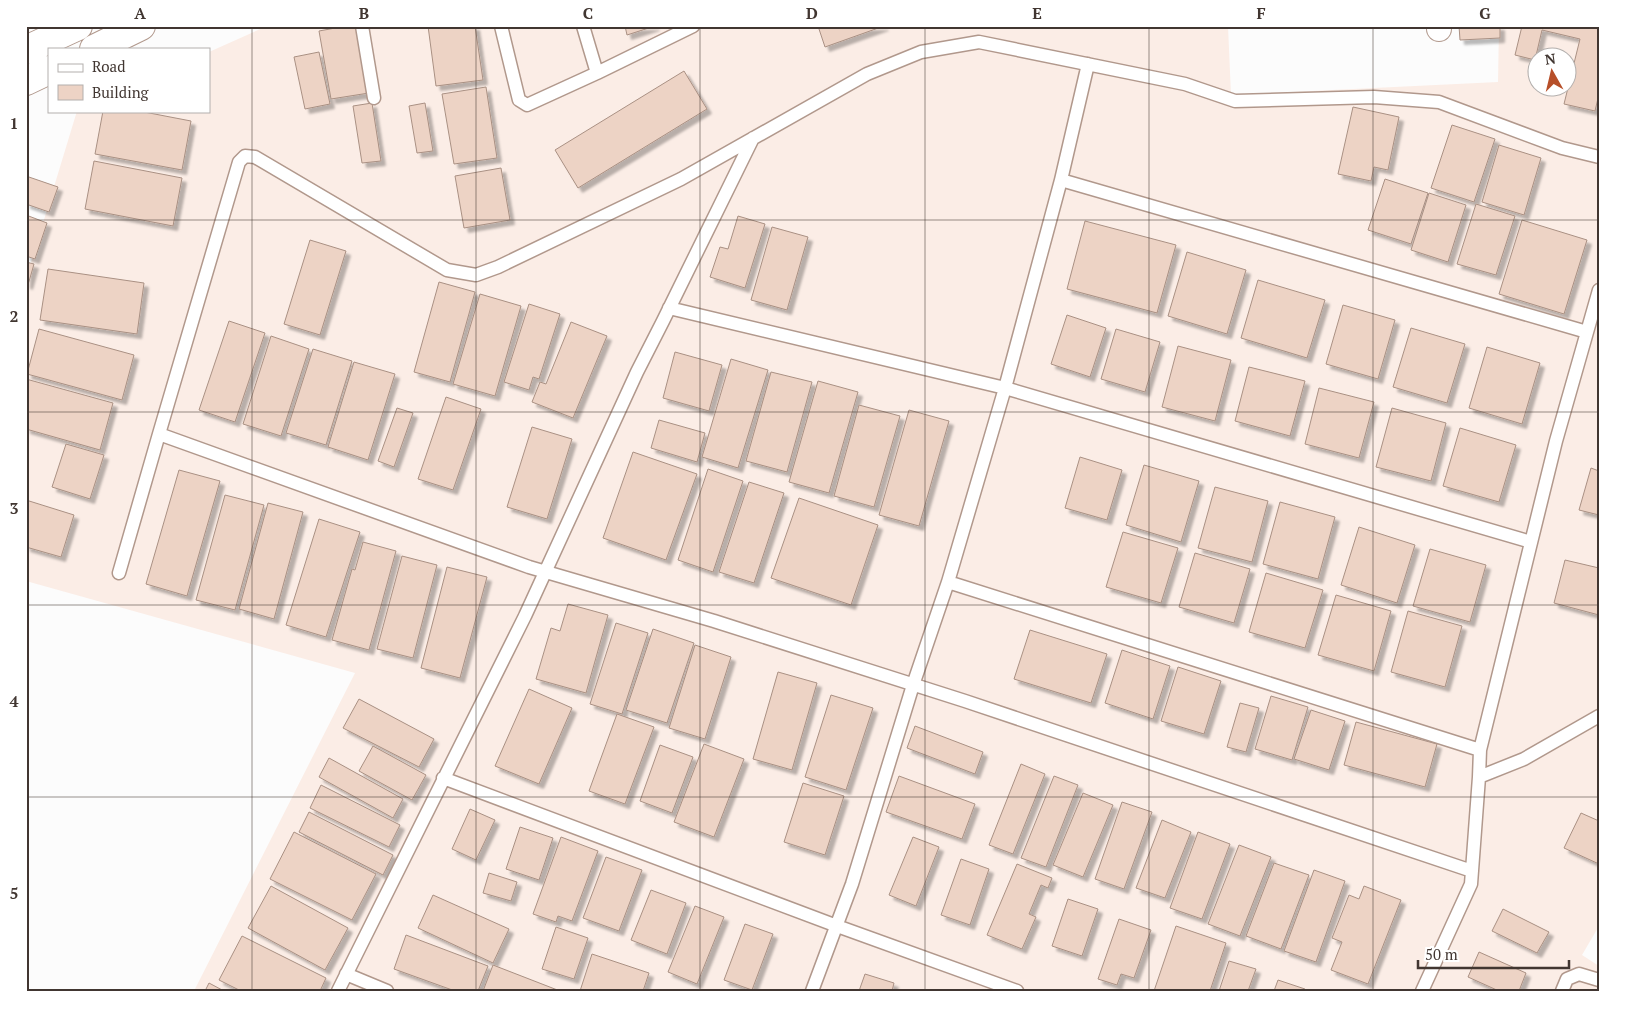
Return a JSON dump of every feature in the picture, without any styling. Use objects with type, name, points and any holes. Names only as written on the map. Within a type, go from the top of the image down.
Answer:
[{"type":"main road","points":[[26,50],[78,26]]},
{"type":"main road","points":[[96,48],[141,26]]},
{"type":"lane","points":[[362,26],[374,98]]},
{"type":"lane","points":[[501,26],[519,100],[528,105],[693,26]]},
{"type":"lane","points":[[583,26],[597,73]]},
{"type":"lane","points":[[118,573],[239,162],[245,156],[255,157],[447,270],[476,275],[498,267],[681,179],[867,74],[921,52],[980,42],[1185,84],[1235,101],[1374,97],[1439,102],[1562,148],[1599,158]]},
{"type":"lane","points":[[812,991],[852,884],[913,685],[948,582],[1005,388],[1061,180],[1088,64]]},
{"type":"lane","points":[[338,991],[525,616],[637,372],[753,138]]},
{"type":"lane","points":[[1061,180],[1587,332]]},
{"type":"lane","points":[[1422,991],[1471,884],[1480,750],[1556,441],[1599,290]]},
{"type":"lane","points":[[669,308],[1005,388],[1531,542]]},
{"type":"lane","points":[[159,434],[545,572],[714,621],[1472,870]]},
{"type":"lane","points":[[948,582],[1480,750]]},
{"type":"lane","points":[[1479,777],[1524,759],[1599,716]]},
{"type":"lane","points":[[443,778],[836,926],[1017,991]]},
{"type":"lane","points":[[346,974],[387,991]]},
{"type":"lane","points":[[1562,991],[1567,979],[1579,974],[1599,980]]},
{"type":"shaded area","points":[[267,26],[1228,26],[1231,95],[1498,82],[1499,26],[1599,26],[1599,926],[1582,955],[1599,966],[1599,991],[194,991],[355,673],[26,581],[26,279],[77,112],[210,112],[210,52]]},
{"type":"building","points":[[357,26],[369,93],[331,99],[319,31]]},
{"type":"building","points":[[428,26],[475,26],[483,80],[436,86]]},
{"type":"building","points":[[625,26],[655,26],[627,35]]},
{"type":"building","points":[[818,26],[884,26],[825,47]]},
{"type":"building","points":[[1459,26],[1500,26],[1500,38],[1460,40]]},
{"type":"building","points":[[1522,26],[1599,26],[1599,94],[1595,111],[1564,104],[1565,98],[1578,98],[1578,48],[1580,39],[1542,30],[1538,48],[1528,48],[1528,58],[1515,55]]},
{"type":"building","points":[[319,52],[330,104],[305,109],[294,57]]},
{"type":"building","points":[[684,71],[707,109],[578,188],[555,150]]},
{"type":"building","points":[[486,87],[497,158],[454,164],[442,94]]},
{"type":"building","points":[[372,103],[381,161],[362,163],[353,106]]},
{"type":"building","points":[[425,103],[433,151],[417,153],[409,106]]},
{"type":"building","points":[[1353,107],[1399,117],[1388,170],[1374,167],[1371,181],[1338,174]]},
{"type":"building","points":[[103,112],[144,112],[191,121],[182,170],[95,154]]},
{"type":"building","points":[[1452,125],[1495,139],[1474,202],[1431,188]]},
{"type":"building","points":[[1499,145],[1541,158],[1524,215],[1482,202]]},
{"type":"building","points":[[94,161],[182,178],[173,226],[85,209]]},
{"type":"building","points":[[501,168],[510,220],[464,228],[455,176]]},
{"type":"building","points":[[26,176],[58,187],[49,212],[26,204]]},
{"type":"building","points":[[1385,179],[1428,193],[1411,244],[1368,230]]},
{"type":"building","points":[[1429,193],[1466,205],[1448,262],[1411,250]]},
{"type":"building","points":[[1476,204],[1515,216],[1496,275],[1457,264]]},
{"type":"building","points":[[26,215],[47,223],[35,259],[26,256]]},
{"type":"building","points":[[738,216],[765,224],[745,288],[710,277],[720,247],[728,249]]},
{"type":"building","points":[[1522,220],[1587,240],[1564,314],[1499,294]]},
{"type":"building","points":[[1085,221],[1176,245],[1157,313],[1067,289]]},
{"type":"building","points":[[772,227],[808,237],[787,310],[751,300]]},
{"type":"building","points":[[310,240],[346,251],[320,335],[284,324]]},
{"type":"building","points":[[1187,252],[1246,270],[1227,334],[1168,316]]},
{"type":"building","points":[[26,262],[34,264],[28,285],[26,284]]},
{"type":"building","points":[[48,269],[144,283],[137,334],[40,320]]},
{"type":"building","points":[[1258,280],[1325,300],[1307,358],[1241,338]]},
{"type":"building","points":[[439,282],[475,292],[450,382],[414,372]]},
{"type":"building","points":[[480,294],[521,306],[495,396],[453,384]]},
{"type":"building","points":[[529,304],[560,314],[539,379],[533,377],[529,390],[504,382]]},
{"type":"building","points":[[1343,305],[1395,320],[1378,379],[1326,364]]},
{"type":"building","points":[[1067,315],[1106,328],[1090,377],[1051,364]]},
{"type":"building","points":[[229,321],[265,333],[235,422],[199,410]]},
{"type":"building","points":[[571,322],[607,336],[573,418],[532,402],[540,382],[546,384]]},
{"type":"building","points":[[1411,328],[1465,344],[1447,403],[1393,387]]},
{"type":"building","points":[[39,329],[134,355],[122,400],[27,374]]},
{"type":"building","points":[[1116,329],[1160,342],[1145,392],[1101,379]]},
{"type":"building","points":[[271,336],[309,349],[281,436],[243,424]]},
{"type":"building","points":[[1178,346],[1231,360],[1215,421],[1162,407]]},
{"type":"building","points":[[1487,347],[1540,363],[1522,424],[1469,408]]},
{"type":"building","points":[[313,349],[352,361],[326,445],[286,433]]},
{"type":"building","points":[[675,352],[722,365],[709,411],[663,398]]},
{"type":"building","points":[[731,359],[768,370],[738,468],[702,457]]},
{"type":"building","points":[[354,362],[395,374],[368,460],[328,447]]},
{"type":"building","points":[[1249,367],[1305,381],[1290,436],[1235,421]]},
{"type":"building","points":[[771,372],[812,382],[787,472],[746,461]]},
{"type":"building","points":[[26,379],[113,403],[100,450],[26,429]]},
{"type":"building","points":[[818,381],[858,392],[829,493],[789,482]]},
{"type":"building","points":[[1319,388],[1374,402],[1359,458],[1305,444]]},
{"type":"building","points":[[446,397],[481,409],[453,490],[418,479]]},
{"type":"building","points":[[859,405],[900,416],[874,507],[834,496]]},
{"type":"building","points":[[397,408],[413,413],[394,467],[378,461]]},
{"type":"building","points":[[1392,408],[1446,423],[1431,481],[1376,467]]},
{"type":"building","points":[[909,410],[949,421],[919,526],[879,515]]},
{"type":"building","points":[[659,420],[705,433],[697,462],[651,448]]},
{"type":"building","points":[[532,427],[572,439],[547,519],[507,507]]},
{"type":"building","points":[[1460,428],[1516,445],[1499,502],[1443,486]]},
{"type":"building","points":[[66,444],[104,455],[90,499],[52,487]]},
{"type":"building","points":[[633,452],[697,474],[666,560],[603,538]]},
{"type":"building","points":[[1080,457],[1122,470],[1107,520],[1065,508]]},
{"type":"building","points":[[1144,465],[1199,481],[1181,542],[1126,525]]},
{"type":"building","points":[[1591,468],[1599,471],[1599,515],[1579,510]]},
{"type":"building","points":[[708,469],[743,481],[713,572],[678,560]]},
{"type":"building","points":[[179,470],[220,481],[187,596],[146,584]]},
{"type":"building","points":[[749,482],[784,493],[754,583],[719,572]]},
{"type":"building","points":[[1215,487],[1268,501],[1252,562],[1198,548]]},
{"type":"building","points":[[225,495],[264,505],[235,610],[196,600]]},
{"type":"building","points":[[799,498],[878,525],[851,605],[771,578]]},
{"type":"building","points":[[26,500],[74,515],[61,557],[26,547]]},
{"type":"building","points":[[1280,502],[1335,517],[1318,579],[1263,564]]},
{"type":"building","points":[[268,503],[303,512],[274,619],[239,609]]},
{"type":"building","points":[[319,519],[360,532],[326,637],[286,625]]},
{"type":"building","points":[[1359,527],[1415,545],[1397,603],[1341,585]]},
{"type":"building","points":[[1123,532],[1178,548],[1161,603],[1106,587]]},
{"type":"building","points":[[363,542],[396,551],[369,650],[332,640],[352,569],[355,570]]},
{"type":"building","points":[[1430,549],[1486,565],[1470,622],[1413,606]]},
{"type":"building","points":[[1195,553],[1250,569],[1234,623],[1179,607]]},
{"type":"building","points":[[402,556],[437,565],[413,658],[377,649]]},
{"type":"building","points":[[1565,560],[1599,568],[1599,615],[1554,603]]},
{"type":"building","points":[[447,567],[487,577],[460,678],[421,668]]},
{"type":"building","points":[[1266,573],[1323,590],[1305,648],[1249,632]]},
{"type":"building","points":[[1336,595],[1391,611],[1374,671],[1318,655]]},
{"type":"building","points":[[568,604],[608,615],[586,693],[536,679],[551,628],[560,631]]},
{"type":"building","points":[[1408,611],[1462,626],[1445,687],[1391,672]]},
{"type":"building","points":[[616,623],[648,633],[622,714],[590,704]]},
{"type":"building","points":[[653,629],[694,643],[667,723],[626,710]]},
{"type":"building","points":[[1030,630],[1107,654],[1091,703],[1014,679]]},
{"type":"building","points":[[695,645],[731,657],[705,739],[669,728]]},
{"type":"building","points":[[1122,650],[1170,666],[1153,719],[1105,703]]},
{"type":"building","points":[[1178,667],[1221,681],[1204,734],[1161,721]]},
{"type":"building","points":[[778,672],[817,683],[792,770],[753,759]]},
{"type":"building","points":[[529,689],[572,708],[539,784],[495,766]]},
{"type":"building","points":[[831,695],[873,708],[846,790],[805,777]]},
{"type":"building","points":[[1271,696],[1308,707],[1292,760],[1255,749]]},
{"type":"building","points":[[359,699],[434,739],[419,767],[343,728]]},
{"type":"building","points":[[1240,703],[1259,708],[1246,752],[1227,747]]},
{"type":"building","points":[[1311,710],[1345,721],[1329,770],[1294,759]]},
{"type":"building","points":[[617,714],[654,727],[625,804],[589,791]]},
{"type":"building","points":[[1356,722],[1437,744],[1425,787],[1344,765]]},
{"type":"building","points":[[915,726],[983,752],[975,774],[907,748]]},
{"type":"building","points":[[704,744],[744,759],[714,837],[674,822]]},
{"type":"building","points":[[660,745],[693,757],[672,813],[640,801]]},
{"type":"building","points":[[373,746],[426,775],[412,800],[359,771]]},
{"type":"building","points":[[329,758],[403,799],[393,818],[319,777]]},
{"type":"building","points":[[1021,764],[1045,774],[1013,854],[989,845]]},
{"type":"building","points":[[899,776],[975,804],[962,839],[886,812]]},
{"type":"building","points":[[1054,776],[1078,785],[1046,867],[1021,858]]},
{"type":"building","points":[[803,783],[844,796],[825,855],[784,842]]},
{"type":"building","points":[[321,785],[400,825],[389,847],[310,808]]},
{"type":"building","points":[[1083,793],[1113,805],[1083,877],[1053,865]]},
{"type":"building","points":[[1122,802],[1152,812],[1124,889],[1095,879]]},
{"type":"building","points":[[470,809],[495,820],[476,860],[452,849]]},
{"type":"building","points":[[309,812],[393,855],[383,875],[299,832]]},
{"type":"building","points":[[1581,813],[1599,821],[1599,864],[1564,848]]},
{"type":"building","points":[[1162,820],[1191,832],[1165,898],[1136,888]]},
{"type":"building","points":[[520,827],[553,838],[539,880],[506,869]]},
{"type":"building","points":[[294,832],[376,874],[352,920],[270,879]]},
{"type":"building","points":[[1198,832],[1230,844],[1202,919],[1170,908]]},
{"type":"building","points":[[561,837],[598,851],[572,921],[558,916],[556,922],[533,914]]},
{"type":"building","points":[[913,837],[939,847],[916,906],[889,895]]},
{"type":"building","points":[[1239,845],[1271,857],[1240,936],[1208,924]]},
{"type":"building","points":[[606,857],[642,870],[619,931],[583,918]]},
{"type":"building","points":[[961,859],[989,869],[970,925],[941,915]]},
{"type":"building","points":[[1274,863],[1309,875],[1281,949],[1246,936]]},
{"type":"building","points":[[1017,864],[1052,878],[1048,888],[1041,885],[1029,914],[1036,917],[1022,949],[987,935]]},
{"type":"building","points":[[1314,870],[1345,881],[1316,962],[1284,951]]},
{"type":"building","points":[[489,873],[517,882],[511,901],[483,893]]},
{"type":"building","points":[[271,886],[348,928],[325,970],[248,928]]},
{"type":"building","points":[[1364,886],[1401,900],[1368,984],[1331,970],[1342,942],[1332,938],[1349,895],[1359,899]]},
{"type":"building","points":[[651,890],[686,903],[667,954],[631,940]]},
{"type":"building","points":[[433,895],[509,929],[493,963],[418,928]]},
{"type":"building","points":[[1068,899],[1098,909],[1082,956],[1052,946]]},
{"type":"building","points":[[695,906],[724,917],[697,984],[668,972]]},
{"type":"building","points":[[1503,909],[1549,932],[1537,953],[1492,931]]},
{"type":"building","points":[[1119,919],[1151,930],[1134,978],[1121,974],[1117,985],[1098,979]]},
{"type":"building","points":[[745,924],[773,934],[752,990],[724,980]]},
{"type":"building","points":[[1176,926],[1226,943],[1210,991],[1154,991]]},
{"type":"building","points":[[556,927],[588,938],[574,979],[542,969]]},
{"type":"building","points":[[406,935],[488,966],[478,991],[455,991],[394,969]]},
{"type":"building","points":[[242,936],[326,978],[320,991],[241,991],[219,980]]},
{"type":"building","points":[[1479,952],[1526,973],[1519,991],[1499,991],[1468,977]]},
{"type":"building","points":[[592,954],[649,973],[643,991],[580,991]]},
{"type":"building","points":[[1229,961],[1256,969],[1248,991],[1219,991]]},
{"type":"building","points":[[493,965],[560,991],[483,991]]},
{"type":"building","points":[[865,974],[894,983],[892,991],[859,991]]},
{"type":"building","points":[[1278,980],[1305,989],[1305,991],[1274,991]]},
{"type":"building","points":[[209,983],[224,991],[205,991]]}]
